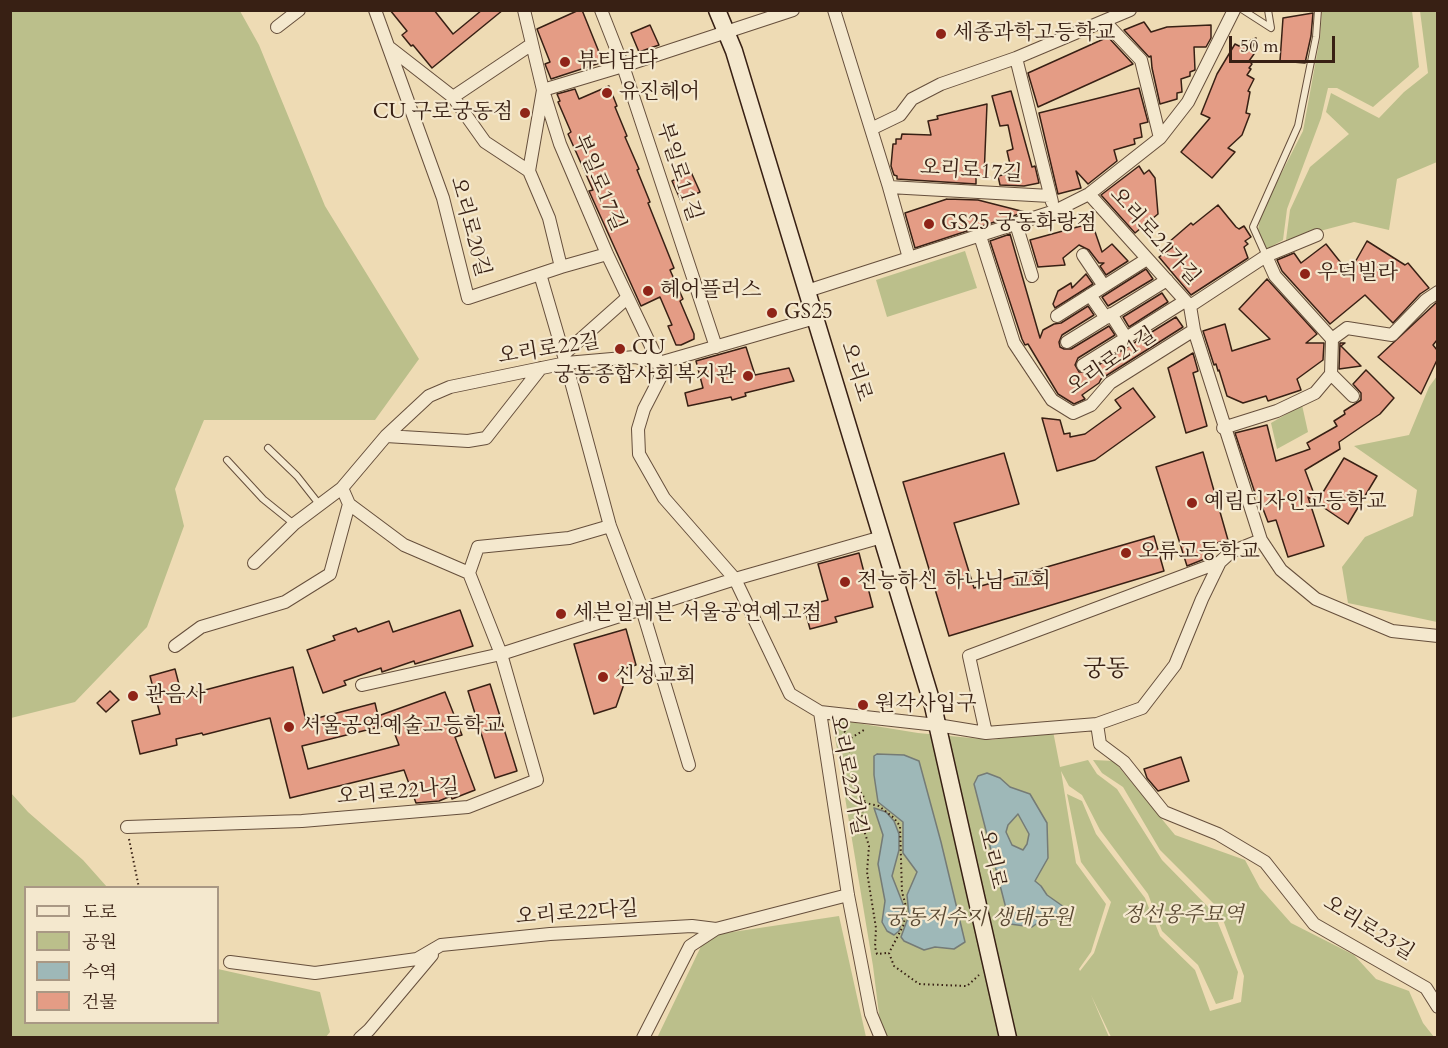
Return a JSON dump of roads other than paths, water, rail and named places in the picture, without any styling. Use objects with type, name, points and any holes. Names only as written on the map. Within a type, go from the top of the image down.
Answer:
[{"type":"main road","name":"오리로","points":[[717,10],[734,51],[938,725],[1008,1038]]},
{"type":"street","points":[[277,27],[299,10]]},
{"type":"street","name":"오리로20길","points":[[375,10],[443,198],[468,298],[607,254]]},
{"type":"street","name":"부일로17길","points":[[524,10],[543,90],[560,144],[607,254],[659,363]]},
{"type":"street","name":"부일로11길","points":[[601,10],[623,66],[716,347]]},
{"type":"street","points":[[561,267],[549,218],[529,171],[543,90],[793,10]]},
{"type":"street","name":"오리로17길","points":[[834,10],[909,258]]},
{"type":"street","points":[[871,129],[900,115],[912,99],[942,84],[1016,58],[1130,10]]},
{"type":"street","points":[[807,291],[1055,212],[1089,194],[1160,138],[1188,102],[1234,10]]},
{"type":"street","points":[[1104,21],[1141,60],[1160,138]]},
{"type":"street","points":[[453,97],[532,44]]},
{"type":"street","points":[[389,47],[453,97],[485,142],[529,171]]},
{"type":"street","points":[[1016,58],[1055,212]]},
{"type":"street","name":"오리로17길","points":[[889,187],[1050,196]]},
{"type":"street","name":"오리로21가길","points":[[1089,194],[1188,303],[1223,428],[1261,540],[1281,570],[1316,599],[1392,631],[1437,636]]},
{"type":"street","points":[[1016,224],[1032,276]]},
{"type":"street","name":"오리로21가길","points":[[1188,303],[1266,256],[1317,235]]},
{"type":"street","name":"오리로21길","points":[[980,236],[1014,343],[1052,400],[1073,412],[1091,405],[1110,383],[1194,330]]},
{"type":"street","points":[[1083,255],[1104,286]]},
{"type":"street","points":[[1223,428],[1277,411],[1315,393],[1331,375],[1332,339],[1275,276],[1266,256]]},
{"type":"street","points":[[1057,316],[1147,259]]},
{"type":"street","points":[[540,274],[610,526],[642,609],[689,765]]},
{"type":"street","points":[[1067,342],[1167,280]]},
{"type":"street","points":[[1332,339],[1347,328],[1392,335],[1426,300],[1437,292]]},
{"type":"street","points":[[1090,295],[1126,338]]},
{"type":"street","points":[[565,358],[627,298]]},
{"type":"street","points":[[1083,365],[1188,303]]},
{"type":"street","name":"오리로22길","points":[[254,563],[294,524],[342,488],[387,436],[429,396],[450,387],[541,368],[565,358],[634,357],[659,363],[815,318]]},
{"type":"street","name":"오리로22가길","points":[[659,363],[660,378],[644,409],[638,429],[639,454],[664,498],[735,579],[790,694],[820,712],[848,895],[871,1014],[881,1038]]},
{"type":"street","points":[[387,436],[468,441],[486,438],[541,368]]},
{"type":"street","points":[[1331,375],[1353,396]]},
{"type":"street","points":[[342,488],[349,504],[404,545],[469,573],[478,547],[569,538],[610,526]]},
{"type":"street","points":[[176,646],[201,627],[285,602],[330,574],[349,504]]},
{"type":"street","points":[[362,685],[501,654],[735,579],[882,537]]},
{"type":"street","points":[[820,712],[938,725],[986,733],[1097,723],[1142,708],[1175,664],[1202,598],[1220,562],[1231,552],[1261,540]]},
{"type":"street","points":[[986,733],[969,657],[1220,562]]},
{"type":"street","name":"오리로22나길","points":[[127,827],[302,821],[468,807],[537,780],[501,654],[469,573]]},
{"type":"street","name":"오리로23길","points":[[1097,723],[1100,744],[1124,762],[1164,812],[1218,834],[1265,862],[1314,924],[1426,988],[1437,1007]]},
{"type":"street","name":"오리로22다길","points":[[643,1038],[690,946],[716,929],[848,895]]},
{"type":"street","name":"오리로22다길","points":[[230,962],[315,973],[417,959],[441,945],[550,934],[692,926],[716,929]]},
{"type":"street","points":[[360,1038],[441,945]]},
{"type":"lane","points":[[1243,10],[1271,28],[1268,10]]},
{"type":"lane","points":[[1266,256],[1253,227],[1298,126],[1316,37],[1318,10]]},
{"type":"lane","points":[[268,448],[297,476],[319,504]]},
{"type":"lane","points":[[227,460],[262,499],[294,524]]},
{"type":"water","points":[[877,754],[904,755],[919,761],[965,942],[954,949],[935,947],[924,950],[904,941],[901,937],[909,915],[907,895],[917,872],[903,853],[903,822],[878,802],[874,775],[874,756]]},
{"type":"water","points":[[987,773],[1000,778],[1010,787],[1030,794],[1047,823],[1048,858],[1035,881],[1047,895],[1064,907],[1064,913],[1059,918],[1039,922],[1032,927],[1010,924],[974,784],[978,776]],"holes":[[[1018,814],[1029,834],[1023,850],[1012,845],[1006,832],[1008,825]]]},
{"type":"water","points":[[874,808],[886,812],[894,821],[899,834],[899,850],[892,876],[905,909],[899,931],[894,935],[887,931],[882,922],[885,901],[878,864],[883,835]]},
{"type":"place","name":"세종과학고등학교","points":[[941,34]]},
{"type":"place","name":"뷰티담다","points":[[565,62]]},
{"type":"place","name":"유진헤어","points":[[607,93]]},
{"type":"place","name":"CU 구로궁동점","points":[[525,113]]},
{"type":"place","name":"GS25 궁동화랑점","points":[[929,224]]},
{"type":"place","name":"우덕빌라","points":[[1305,274]]},
{"type":"place","name":"헤어플러스","points":[[648,291]]},
{"type":"place","name":"GS25","points":[[772,313]]},
{"type":"place","name":"CU","points":[[620,349]]},
{"type":"place","name":"궁동종합사회복지관","points":[[748,376]]},
{"type":"place","name":"예림디자인고등학교","points":[[1192,503]]},
{"type":"place","name":"오류고등학교","points":[[1126,553]]},
{"type":"place","name":"전능하신 하나님 교회","points":[[845,582]]},
{"type":"place","name":"세븐일레븐 서울공연예고점","points":[[561,614]]},
{"type":"place","name":"신성교회","points":[[603,677]]},
{"type":"place","name":"관음사","points":[[133,696]]},
{"type":"place","name":"원각사입구","points":[[863,705]]},
{"type":"place","name":"서울공연예술고등학교","points":[[289,727]]},
{"type":"district","name":"궁동","points":[[1106,670]]},
{"type":"park label","name":"정선옹주묘역","points":[[1183,916]]},
{"type":"park label","name":"궁동저수지 생태공원","points":[[979,919]]}]
